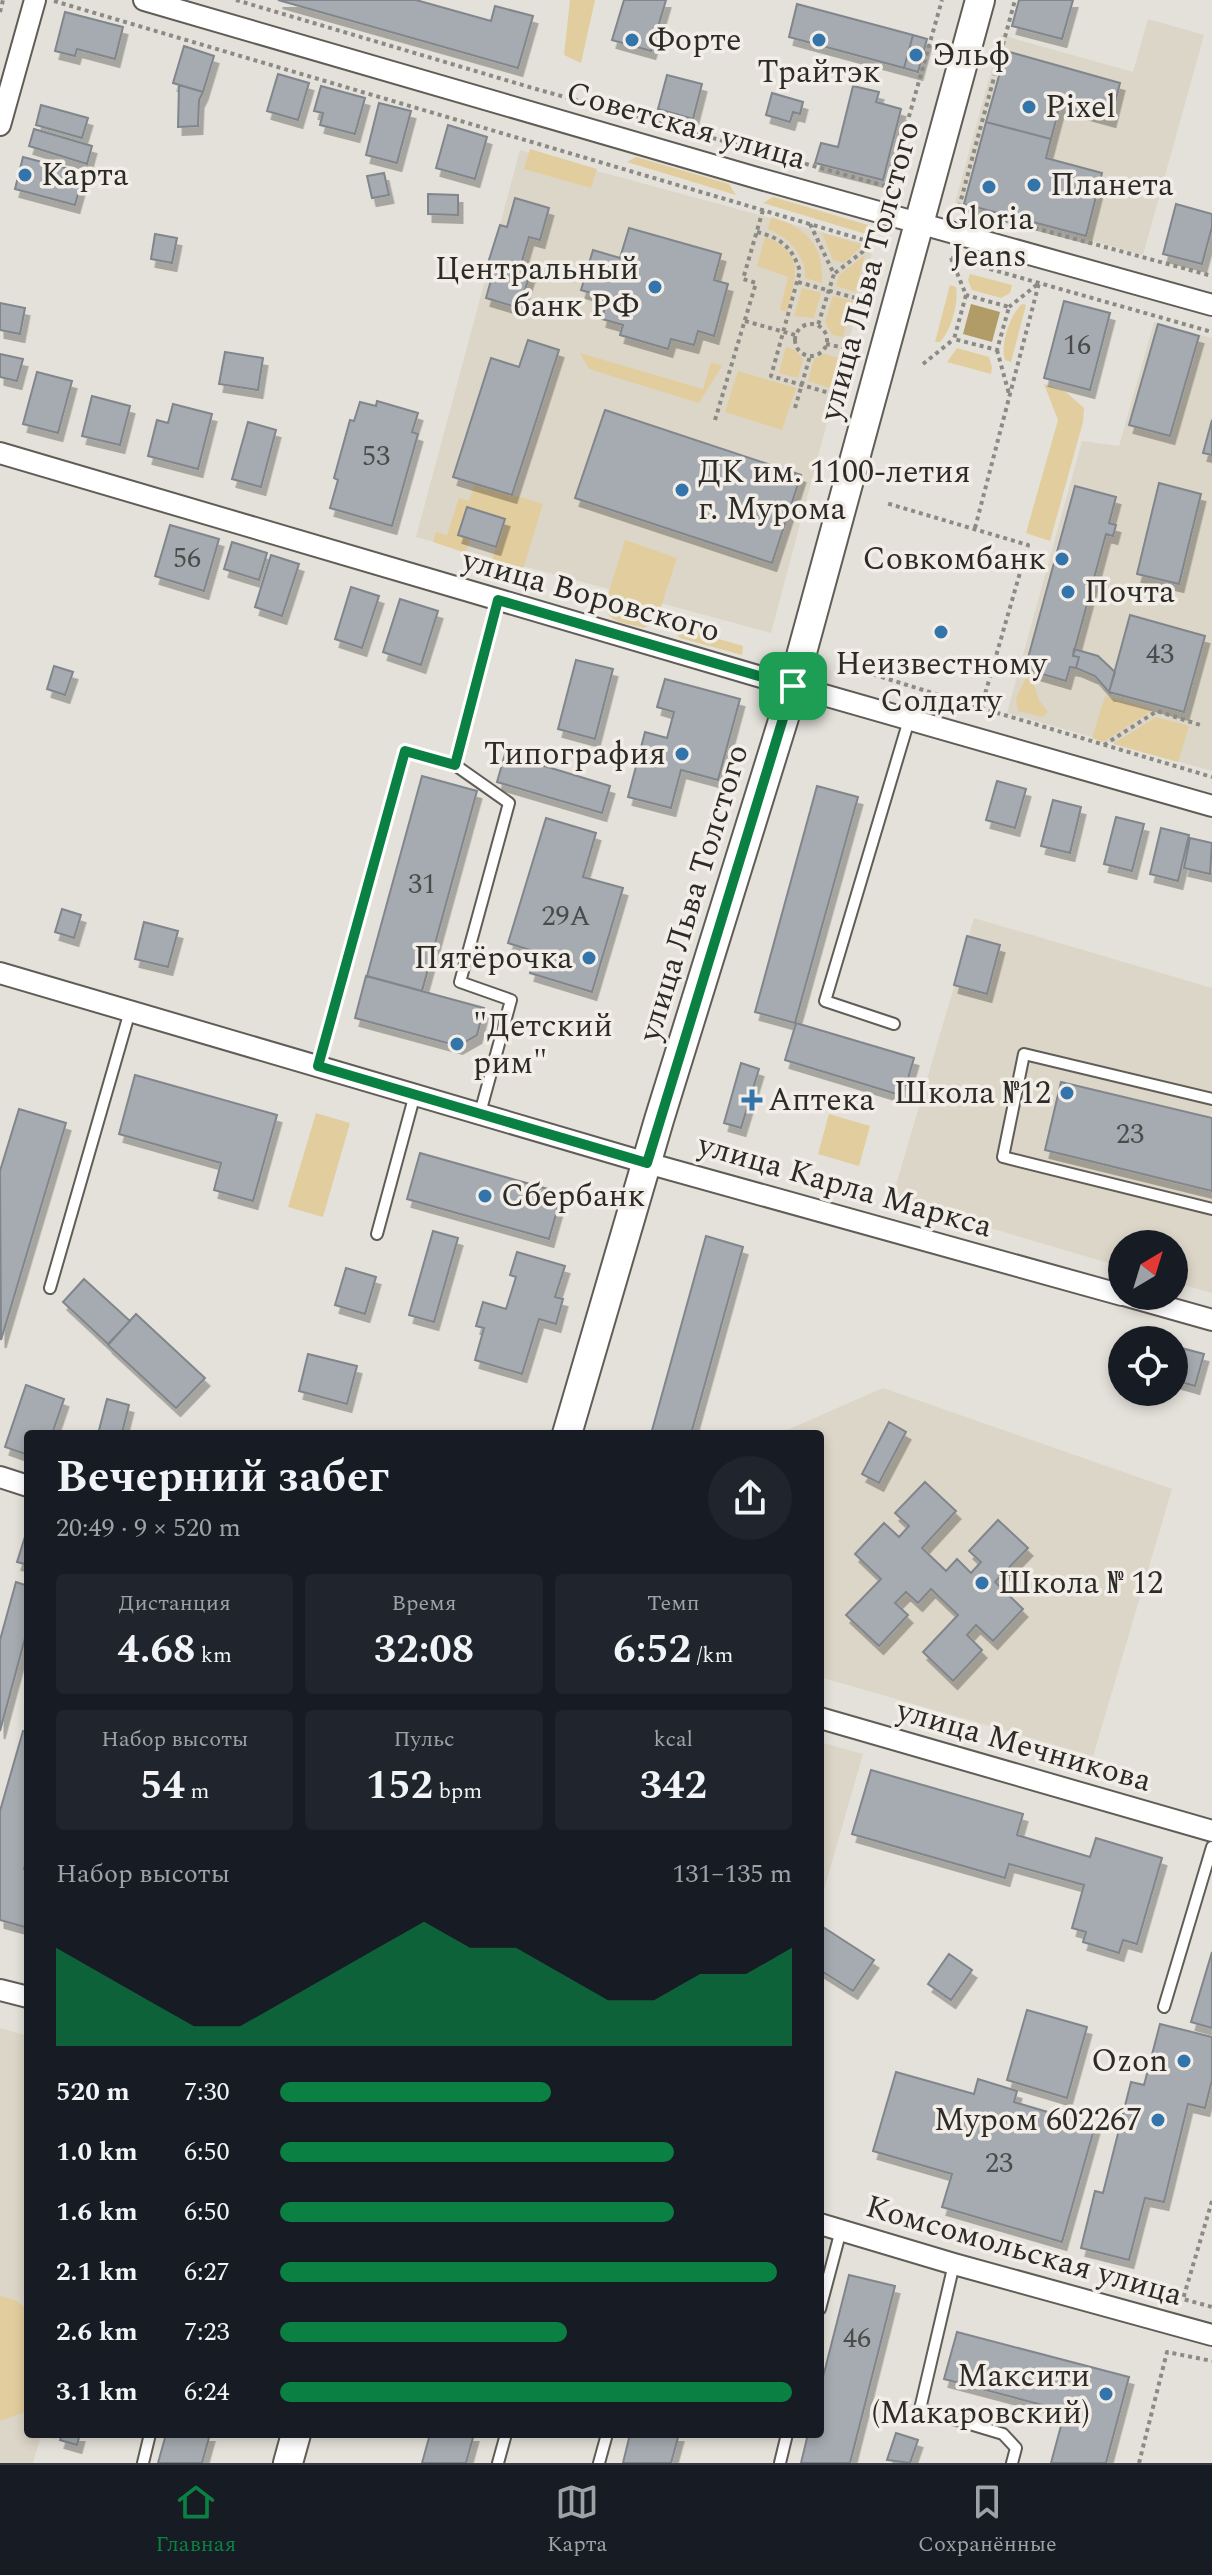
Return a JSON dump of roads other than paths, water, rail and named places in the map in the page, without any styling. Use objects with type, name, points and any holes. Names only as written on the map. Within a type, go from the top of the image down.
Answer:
[{"type":"street","points":[[0,125],[35,0]]},
{"type":"street","name":"Советская улица","points":[[144,0],[757,178],[1212,305]]},
{"type":"street","name":"улица Льва Толстого","points":[[568,1430],[793,686],[980,0]]},
{"type":"street","name":"улица Воровского","points":[[0,453],[1212,806]]},
{"type":"street","name":"улица Карла Маркса","points":[[0,973],[647,1163],[1108,1291]]},
{"type":"street","name":"улица Карла Маркса","points":[[1177,1310],[1212,1320]]},
{"type":"street","points":[[0,1477],[24,1485]]},
{"type":"street","name":"улица Мечникова","points":[[824,1719],[1212,1831]]},
{"type":"street","points":[[0,1990],[24,1996]]},
{"type":"street","name":"Комсомольская улица","points":[[824,2225],[1212,2335]]},
{"type":"street","points":[[288,2463],[295,2438]]},
{"type":"lane","points":[[455,765],[498,600]]},
{"type":"lane","points":[[894,1024],[825,1001],[909,720]]},
{"type":"lane","points":[[318,1066],[405,751],[455,765],[509,803],[460,982],[511,1000],[480,1113]]},
{"type":"lane","points":[[50,1288],[130,1011]]},
{"type":"lane","points":[[1212,1099],[1024,1054],[1003,1157],[1212,1209]]},
{"type":"lane","points":[[377,1234],[415,1094]]},
{"type":"lane","points":[[1164,2007],[1212,1847]]},
{"type":"lane","points":[[824,2294],[841,2230]]},
{"type":"lane","points":[[954,2264],[920,2409],[1003,2434],[1016,2448],[1012,2463]]},
{"type":"lane","points":[[143,2463],[149,2438]]},
{"type":"lane","points":[[498,2463],[505,2438]]},
{"type":"lane","points":[[599,2463],[606,2438]]},
{"type":"lane","points":[[780,2463],[786,2438]]},
{"type":"place","name":"Форте","points":[[632,40]]},
{"type":"place","name":"Трайтэк","points":[[819,40]]},
{"type":"place","name":"Эльф","points":[[916,55]]},
{"type":"place","name":"Pixel","points":[[1029,107]]},
{"type":"place","name":"Карта","points":[[25,175]]},
{"type":"place","name":"Планета","points":[[1034,185]]},
{"type":"place","name":"Gloria Jeans","points":[[989,187]]},
{"type":"place","name":"Центральный банк РФ","points":[[655,287]]},
{"type":"place","name":"ДК им. 1100-летия г. Мурома","points":[[682,490]]},
{"type":"place","name":"Совкомбанк","points":[[1062,559]]},
{"type":"place","name":"Почта","points":[[1068,592]]},
{"type":"place","name":"Неизвестному Солдату","points":[[941,632]]},
{"type":"place","name":"Типография","points":[[682,754]]},
{"type":"place","name":"Пятёрочка","points":[[589,958]]},
{"type":"place","name":"\"Детский рим\"","points":[[457,1044]]},
{"type":"place","name":"Школа №12","points":[[1067,1093]]},
{"type":"place","name":"Аптека","points":[[752,1100]]},
{"type":"place","name":"Сбербанк","points":[[485,1196]]},
{"type":"place","name":"Школа № 12","points":[[982,1583]]},
{"type":"place","name":"Ozon","points":[[1184,2061]]},
{"type":"place","name":"Муром 602267","points":[[1158,2120]]},
{"type":"place","name":"Максити (Макаровский)","points":[[1106,2394]]}]
